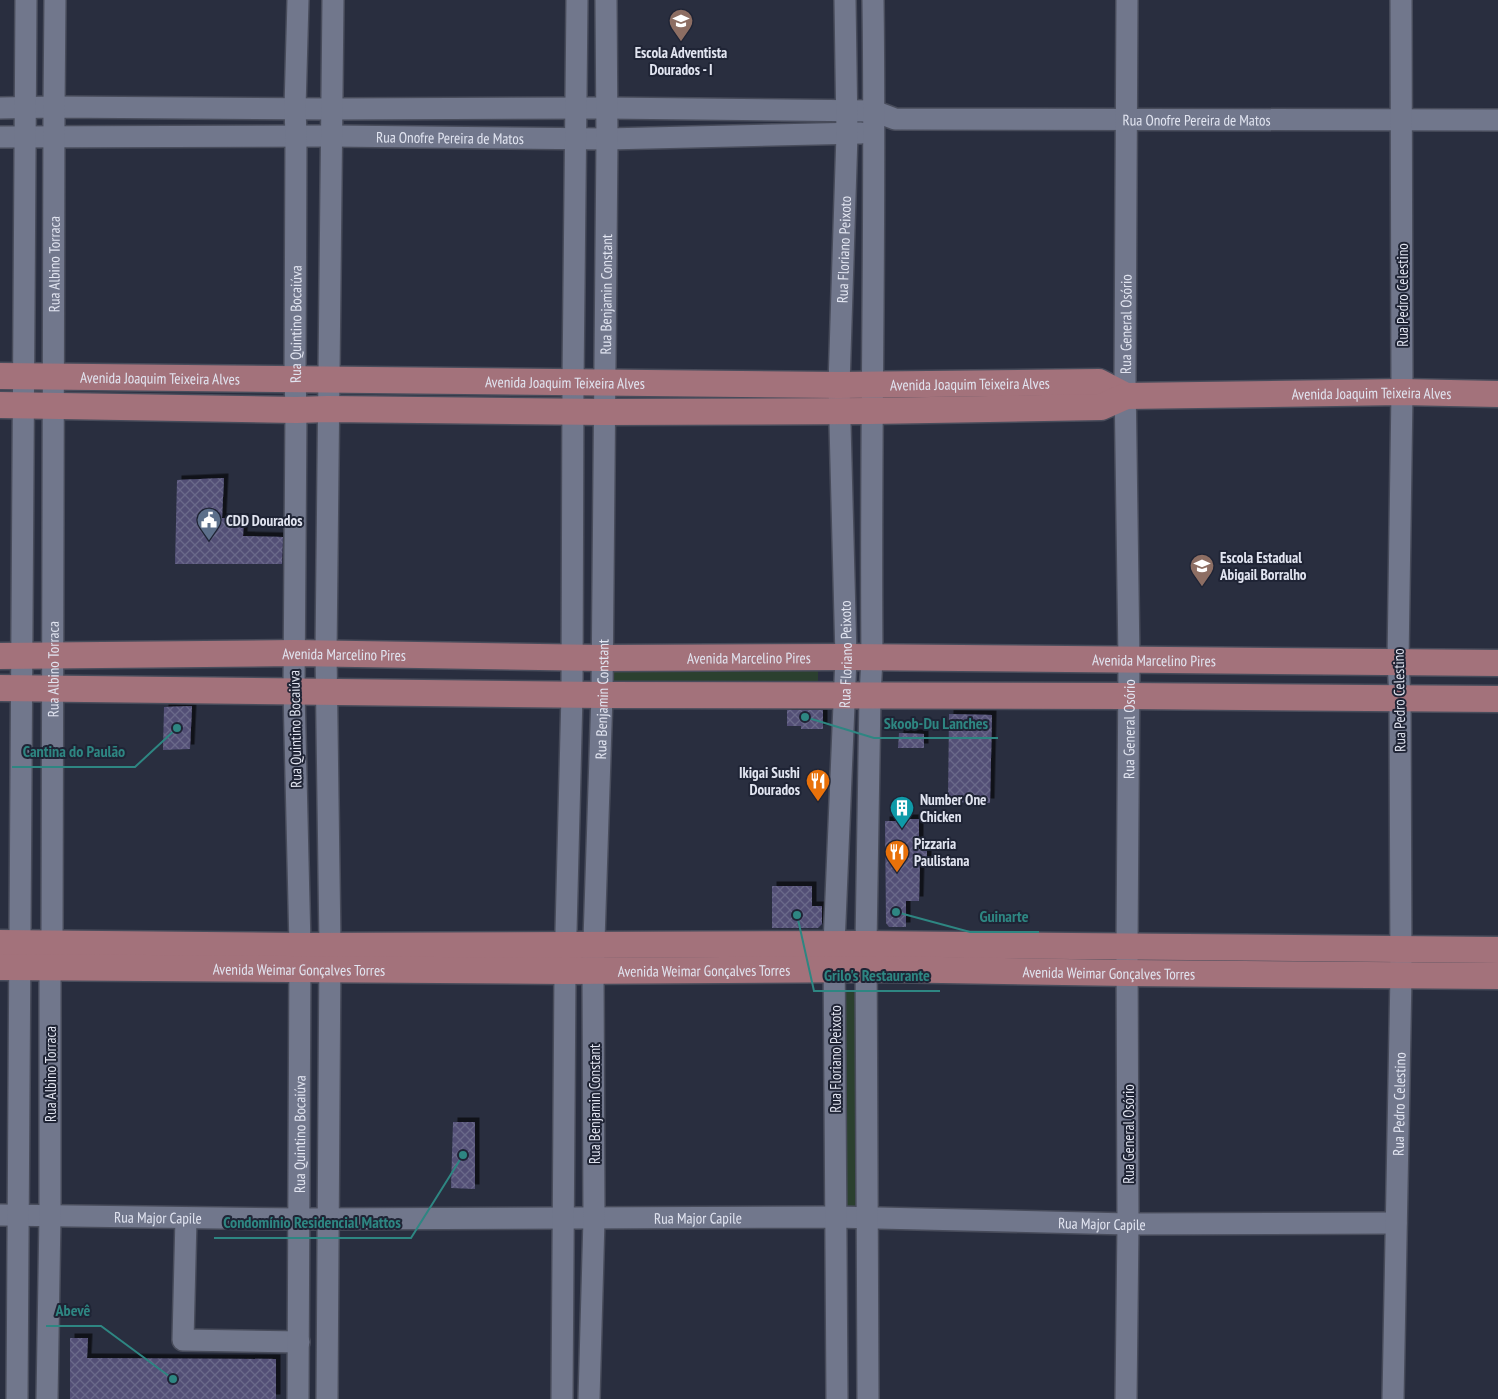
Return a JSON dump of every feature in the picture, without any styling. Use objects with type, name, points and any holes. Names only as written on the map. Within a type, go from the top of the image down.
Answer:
[{"type":"main road","name":"Avenida Joaquim Teixeira Alves","points":[[12,376],[839,385],[1099,382],[1126,396]]},
{"type":"main road","name":"Avenida Joaquim Teixeira Alves","points":[[11,405],[296,410],[871,411],[1101,407],[1126,396],[1402,392],[1498,394]]},
{"type":"main road","name":"Avenida Marcelino Pires","points":[[11,656],[326,653],[601,658],[846,657],[1498,663]]},
{"type":"main road","points":[[11,688],[602,695],[1498,699]]},
{"type":"main road","name":"Avenida Weimar Gonçalves Torres","points":[[11,955],[330,958],[567,945],[834,957],[1128,947],[1498,950]]},
{"type":"main road","name":"Avenida Weimar Gonçalves Torres","points":[[330,958],[593,971],[834,957]]},
{"type":"main road","name":"Avenida Weimar Gonçalves Torres","points":[[867,957],[1128,973],[1498,976]]},
{"type":"street","name":"Rua Albino Torraca","points":[[17,1399],[10,1216],[11,405],[25,137],[26,0]]},
{"type":"street","name":"Rua Albino Torraca","points":[[47,1399],[50,1215],[55,0]]},
{"type":"street","name":"Rua Quintino Bocaiúva","points":[[298,0],[295,108],[296,410],[294,691],[300,958],[298,1399]]},
{"type":"street","name":"Rua Quintino Bocaiúva","points":[[326,1399],[330,958],[326,653],[333,0]]},
{"type":"street","name":"Rua Benjamin Constant","points":[[562,1399],[565,971],[572,694],[577,0]]},
{"type":"street","name":"Rua Benjamin Constant","points":[[589,1399],[594,1219],[593,971],[602,695],[608,139],[606,0]]},
{"type":"street","name":"Rua Floriano Peixoto","points":[[845,0],[847,134],[839,385],[846,657],[857,696],[867,957],[868,1399]]},
{"type":"street","name":"Rua Floriano Peixoto","points":[[837,1399],[834,957],[857,696],[872,658],[873,0]]},
{"type":"street","name":"Rua General Osório","points":[[1126,1399],[1129,696],[1126,396],[1127,0]]},
{"type":"street","name":"Rua Pedro Celestino","points":[[1393,1399],[1401,975],[1400,698],[1398,662],[1402,392],[1401,0]]},
{"type":"street","name":"Rua Onofre Pereira de Matos","points":[[0,108],[607,108],[874,111],[895,119],[1498,120]]},
{"type":"street","name":"Rua Onofre Pereira de Matos","points":[[0,137],[333,136],[608,139],[847,134],[874,132],[895,119]]},
{"type":"street","name":"Rua Major Capile","points":[[10,1216],[300,1219],[835,1217],[1128,1224],[1396,1222]]},
{"type":"street","points":[[186,1218],[183,1340],[299,1342]]},
{"type":"green space","points":[[612,669],[818,670],[818,681],[612,681]]},
{"type":"green space","points":[[846,992],[861,992],[859,1207],[844,1206]]},
{"type":"building","name":"CDD Dourados","points":[[224,478],[222,518],[244,518],[243,536],[283,537],[282,564],[175,564],[177,480]]},
{"type":"building","points":[[192,706],[190,749],[163,750],[164,707]]},
{"type":"building","points":[[787,710],[823,710],[823,729],[801,729],[801,726],[787,726]]},
{"type":"building","points":[[949,714],[992,715],[990,803],[948,802]]},
{"type":"building","points":[[899,733],[924,734],[924,748],[898,748]]},
{"type":"building","points":[[906,819],[919,819],[919,849],[927,850],[927,863],[920,863],[919,901],[906,901],[906,927],[889,927],[886,923],[885,821],[906,821]]},
{"type":"building","points":[[772,886],[812,886],[812,906],[822,906],[822,924],[818,928],[772,928]]},
{"type":"building","points":[[453,1122],[475,1122],[475,1189],[451,1188]]},
{"type":"building","points":[[70,1338],[88,1338],[87,1358],[276,1359],[276,1399],[70,1399]]},
{"type":"place","name":"Escola Adventista Dourados - I","points":[[681,42]]},
{"type":"place","name":"CDD Dourados","points":[[209,541]]},
{"type":"place","name":"Escola Estadual Abigail Borralho","points":[[1202,587]]},
{"type":"place","name":"Skoob-Du Lanches","points":[[805,717]]},
{"type":"place","name":"Cantina do Paulão","points":[[177,728]]},
{"type":"place","name":"Ikigai Sushi Dourados","points":[[818,802]]},
{"type":"place","name":"Number One Chicken","points":[[902,829]]},
{"type":"place","name":"Pizzaria Paulistana","points":[[897,873]]},
{"type":"place","name":"Guinarte","points":[[896,912]]},
{"type":"place","name":"Grilo's Restaurante","points":[[797,915]]},
{"type":"place","name":"Condomínio Residencial Mattos","points":[[463,1155]]},
{"type":"place","name":"Abevê","points":[[173,1379]]}]
